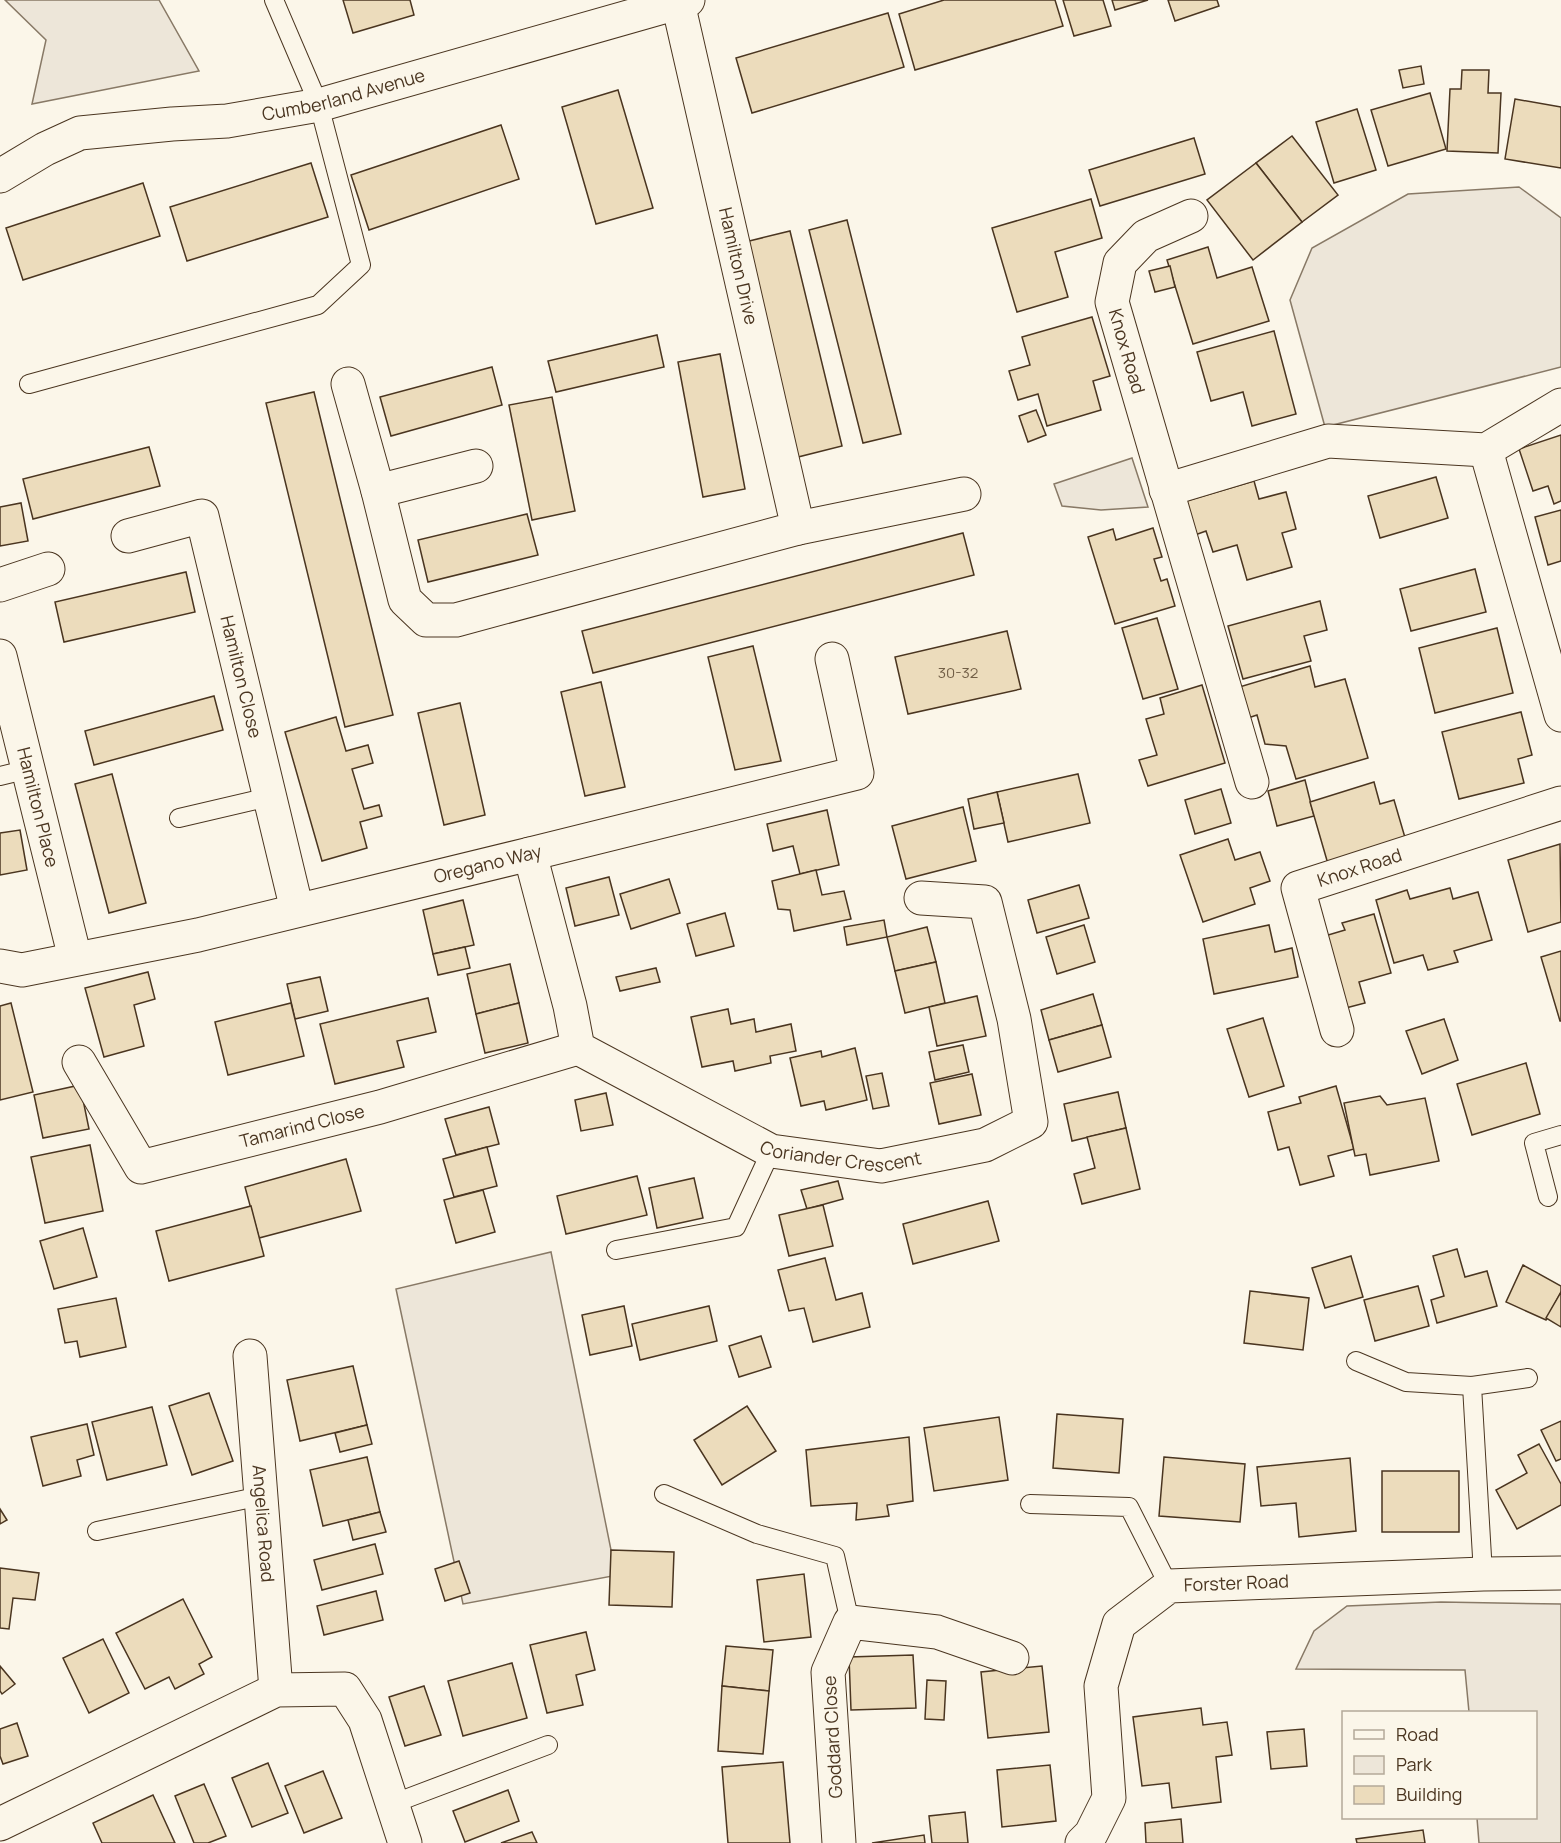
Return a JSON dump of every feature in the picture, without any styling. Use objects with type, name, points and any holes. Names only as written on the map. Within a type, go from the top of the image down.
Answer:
[{"type":"street","name":"Cumberland Avenue","points":[[0,176],[45,149],[80,133],[227,121],[320,105],[683,2]]},
{"type":"street","name":"Hamilton Drive","points":[[683,2],[798,528]]},
{"type":"street","name":"Knox Road","points":[[1191,216],[1146,236],[1120,263],[1112,302],[1252,782]]},
{"type":"street","points":[[348,384],[405,600],[426,620],[456,620],[798,528],[964,494]]},
{"type":"street","points":[[1166,490],[1328,441],[1486,450],[1561,405]]},
{"type":"street","points":[[1486,450],[1561,715]]},
{"type":"street","points":[[378,491],[476,466]]},
{"type":"street","name":"Hamilton Close","points":[[128,536],[202,516],[297,910]]},
{"type":"street","points":[[0,585],[48,568]]},
{"type":"street","name":"Hamilton Place","points":[[0,656],[15,772],[75,958]]},
{"type":"street","name":"Oregano Way","points":[[0,966],[22,970],[198,935],[857,773],[832,659]]},
{"type":"street","name":"Knox Road","points":[[1337,1030],[1298,888],[1561,803]]},
{"type":"street","points":[[530,854],[570,1006],[578,1048]]},
{"type":"street","name":"Coriander Crescent","points":[[578,1048],[771,1151],[881,1166],[985,1145],[1031,1122],[1014,1019],[985,902],[921,898]]},
{"type":"street","name":"Tamarind Close","points":[[79,1062],[141,1167],[380,1107],[578,1048]]},
{"type":"street","name":"Angelica Road","points":[[250,1356],[276,1690]]},
{"type":"street","name":"Forster Road","points":[[1091,1840],[1109,1798],[1101,1686],[1119,1624],[1169,1586],[1561,1573]]},
{"type":"street","points":[[850,1622],[937,1632],[1012,1658]]},
{"type":"street","name":"Goddard Close","points":[[839,1843],[828,1672],[850,1622]]},
{"type":"street","points":[[0,1824],[276,1690],[345,1689],[365,1720],[405,1843]]},
{"type":"lane","points":[[29,384],[318,305],[362,265],[320,105],[274,0]]},
{"type":"lane","points":[[179,818],[269,797]]},
{"type":"lane","points":[[1548,1197],[1534,1143],[1561,1135]]},
{"type":"lane","points":[[616,1250],[736,1227],[771,1151]]},
{"type":"lane","points":[[1356,1361],[1406,1382],[1472,1386],[1528,1378]]},
{"type":"lane","points":[[1472,1386],[1484,1574]]},
{"type":"lane","points":[[664,1494],[757,1534],[835,1556],[850,1622]]},
{"type":"lane","points":[[97,1531],[261,1496]]},
{"type":"lane","points":[[1030,1504],[1129,1508],[1169,1586]]},
{"type":"lane","points":[[392,1804],[548,1745]]},
{"type":"green space","points":[[5,0],[159,0],[199,71],[32,104],[46,40]]},
{"type":"green space","points":[[1519,187],[1561,218],[1561,367],[1325,427],[1290,300],[1312,248],[1408,194]]},
{"type":"green space","points":[[1132,458],[1148,507],[1101,510],[1062,506],[1054,484]]},
{"type":"green space","points":[[551,1252],[618,1575],[463,1604],[396,1289]]},
{"type":"green space","points":[[1441,1602],[1561,1604],[1561,1843],[1479,1843],[1477,1819],[1537,1819],[1537,1711],[1469,1711],[1465,1670],[1296,1669],[1314,1631],[1347,1606]]},
{"type":"building","points":[[343,0],[410,0],[414,15],[353,33]]},
{"type":"building","points":[[944,0],[1055,0],[1063,26],[915,70],[899,14]]},
{"type":"building","points":[[1063,0],[1103,0],[1111,26],[1074,36]]},
{"type":"building","points":[[1112,0],[1148,0],[1115,10]]},
{"type":"building","points":[[1168,0],[1217,0],[1219,6],[1175,21]]},
{"type":"building","points":[[888,13],[904,67],[752,113],[736,58]]},
{"type":"building","points":[[1421,66],[1424,84],[1403,88],[1399,70]]},
{"type":"building","points":[[1462,70],[1489,70],[1488,93],[1501,93],[1498,153],[1447,151],[1450,89],[1461,89]]},
{"type":"building","points":[[618,90],[653,208],[596,224],[562,107]]},
{"type":"building","points":[[1430,93],[1446,149],[1388,166],[1371,110]]},
{"type":"building","points":[[1515,99],[1561,107],[1561,168],[1505,159]]},
{"type":"building","points":[[1357,109],[1376,170],[1334,183],[1316,122]]},
{"type":"building","points":[[501,125],[519,179],[369,230],[351,175]]},
{"type":"building","points":[[1292,136],[1338,195],[1302,222],[1256,163]]},
{"type":"building","points":[[1194,138],[1205,174],[1100,206],[1089,170]]},
{"type":"building","points":[[311,163],[328,217],[187,261],[170,207]]},
{"type":"building","points":[[1256,163],[1302,222],[1253,260],[1207,200]]},
{"type":"building","points":[[143,183],[160,236],[23,280],[6,228]]},
{"type":"building","points":[[1091,199],[1102,238],[1055,252],[1068,297],[1017,312],[992,228]]},
{"type":"building","points":[[847,220],[901,434],[863,443],[809,230]]},
{"type":"building","points":[[790,231],[842,446],[798,457],[745,242]]},
{"type":"building","points":[[1208,247],[1217,278],[1252,267],[1269,321],[1193,344],[1167,260]]},
{"type":"building","points":[[1170,266],[1175,287],[1155,292],[1149,271]]},
{"type":"building","points":[[1092,317],[1110,376],[1093,381],[1101,410],[1047,426],[1038,394],[1018,400],[1009,371],[1030,365],[1022,337]]},
{"type":"building","points":[[1274,331],[1296,414],[1252,426],[1243,392],[1211,401],[1197,352]]},
{"type":"building","points":[[657,335],[664,367],[556,392],[548,361]]},
{"type":"building","points":[[720,354],[745,489],[703,497],[678,362]]},
{"type":"building","points":[[492,367],[502,405],[391,436],[380,397]]},
{"type":"building","points":[[314,392],[393,715],[345,727],[266,403]]},
{"type":"building","points":[[552,397],[575,511],[532,520],[509,405]]},
{"type":"building","points":[[1036,410],[1046,435],[1028,442],[1019,416]]},
{"type":"building","points":[[1561,435],[1561,501],[1554,504],[1548,486],[1533,491],[1519,449]]},
{"type":"building","points":[[149,447],[160,486],[33,519],[23,479]]},
{"type":"building","points":[[1436,477],[1448,518],[1380,538],[1368,496]]},
{"type":"building","points":[[1254,481],[1259,499],[1286,492],[1296,529],[1282,533],[1292,567],[1247,580],[1237,545],[1213,552],[1206,531],[1195,535],[1186,501]]},
{"type":"building","points":[[21,503],[28,541],[0,546],[0,507]]},
{"type":"building","points":[[1561,510],[1561,561],[1548,565],[1535,517]]},
{"type":"building","points":[[527,514],[538,555],[428,582],[418,540]]},
{"type":"building","points":[[1153,528],[1162,557],[1154,559],[1161,581],[1167,579],[1175,606],[1115,624],[1088,537],[1113,529],[1116,540]]},
{"type":"building","points":[[963,533],[974,575],[593,673],[582,631]]},
{"type":"building","points":[[1475,569],[1486,612],[1411,631],[1400,589]]},
{"type":"building","points":[[186,572],[195,612],[64,642],[55,602]]},
{"type":"building","points":[[1320,601],[1327,630],[1304,636],[1311,661],[1243,679],[1228,626]]},
{"type":"building","points":[[1157,618],[1178,689],[1143,699],[1122,628]]},
{"type":"building","points":[[1497,628],[1513,693],[1435,713],[1419,648]]},
{"type":"building","points":[[1007,631],[1021,689],[908,714],[895,657]]},
{"type":"building","points":[[753,646],[781,761],[735,770],[708,657]]},
{"type":"building","points":[[1310,666],[1315,687],[1345,679],[1368,758],[1296,779],[1286,746],[1265,744],[1257,715],[1242,720],[1236,688]]},
{"type":"building","points":[[601,682],[625,787],[585,796],[561,692]]},
{"type":"building","points":[[1202,685],[1225,763],[1148,786],[1139,760],[1157,755],[1146,719],[1164,714],[1160,698]]},
{"type":"building","points":[[214,696],[223,730],[94,765],[85,731]]},
{"type":"building","points":[[460,703],[485,815],[444,825],[418,713]]},
{"type":"building","points":[[1521,712],[1532,755],[1518,759],[1524,783],[1459,799],[1442,732]]},
{"type":"building","points":[[336,717],[346,751],[368,745],[373,763],[352,769],[364,809],[379,805],[382,816],[360,822],[367,848],[322,861],[285,732]]},
{"type":"building","points":[[112,774],[146,903],[109,913],[75,784]]},
{"type":"building","points":[[1078,774],[1090,823],[1008,842],[997,792]]},
{"type":"building","points":[[1305,780],[1314,816],[1277,826],[1268,791]]},
{"type":"building","points":[[1374,782],[1380,804],[1394,800],[1406,841],[1328,864],[1310,802]]},
{"type":"building","points":[[1221,789],[1231,823],[1195,834],[1185,800]]},
{"type":"building","points":[[997,792],[1004,823],[974,829],[968,799]]},
{"type":"building","points":[[963,807],[976,861],[906,879],[892,826]]},
{"type":"building","points":[[827,810],[839,865],[800,874],[793,846],[773,851],[767,824]]},
{"type":"building","points":[[20,830],[27,870],[0,875],[0,833]]},
{"type":"building","points":[[1228,839],[1235,860],[1260,852],[1270,881],[1250,888],[1255,904],[1203,922],[1180,855]]},
{"type":"building","points":[[1560,844],[1561,922],[1528,932],[1508,860]]},
{"type":"building","points":[[816,870],[822,895],[844,891],[851,919],[794,931],[790,910],[778,909],[772,881]]},
{"type":"building","points":[[609,877],[619,915],[575,926],[566,888]]},
{"type":"building","points":[[669,879],[680,913],[631,929],[620,894]]},
{"type":"building","points":[[1079,885],[1089,918],[1037,933],[1028,900]]},
{"type":"building","points":[[1450,888],[1453,899],[1478,892],[1492,940],[1454,951],[1458,962],[1428,970],[1423,955],[1394,963],[1376,900],[1407,890],[1410,899]]},
{"type":"building","points":[[463,900],[474,945],[433,954],[423,910]]},
{"type":"building","points":[[725,913],[734,946],[696,956],[687,924]]},
{"type":"building","points":[[1374,914],[1391,973],[1359,982],[1365,1003],[1338,1010],[1318,938],[1345,930],[1342,923]]},
{"type":"building","points":[[884,920],[887,937],[847,945],[844,927]]},
{"type":"building","points":[[1084,925],[1095,962],[1057,974],[1046,937]]},
{"type":"building","points":[[1269,925],[1275,952],[1292,948],[1298,977],[1214,994],[1203,939]]},
{"type":"building","points":[[927,927],[936,962],[895,971],[887,937]]},
{"type":"building","points":[[465,947],[470,968],[438,975],[433,954]]},
{"type":"building","points":[[1561,951],[1561,1021],[1560,1021],[1541,957]]},
{"type":"building","points":[[936,962],[945,1003],[905,1013],[895,971]]},
{"type":"building","points":[[510,964],[519,1003],[476,1014],[467,974]]},
{"type":"building","points":[[656,968],[660,982],[620,991],[616,977]]},
{"type":"building","points":[[148,972],[155,999],[134,1005],[144,1046],[104,1057],[85,988]]},
{"type":"building","points":[[320,977],[328,1011],[295,1019],[287,984]]},
{"type":"building","points":[[1093,994],[1102,1025],[1049,1040],[1041,1010]]},
{"type":"building","points":[[977,996],[986,1036],[937,1046],[929,1007]]},
{"type":"building","points":[[428,998],[436,1032],[397,1041],[404,1067],[335,1084],[320,1024]]},
{"type":"building","points":[[11,1003],[33,1092],[0,1100],[0,1006]]},
{"type":"building","points":[[291,1003],[304,1056],[228,1075],[215,1022]]},
{"type":"building","points":[[519,1003],[528,1043],[485,1053],[476,1014]]},
{"type":"building","points":[[728,1009],[731,1024],[754,1019],[756,1032],[791,1024],[796,1051],[770,1056],[771,1063],[735,1071],[733,1061],[702,1067],[691,1017]]},
{"type":"building","points":[[1263,1018],[1284,1086],[1249,1097],[1227,1029]]},
{"type":"building","points":[[1444,1019],[1458,1060],[1422,1074],[1406,1031]]},
{"type":"building","points":[[1102,1025],[1111,1057],[1058,1072],[1049,1040]]},
{"type":"building","points":[[963,1045],[969,1072],[935,1080],[929,1052]]},
{"type":"building","points":[[855,1048],[867,1100],[826,1110],[824,1101],[801,1106],[790,1058],[821,1051],[822,1057]]},
{"type":"building","points":[[1526,1063],[1540,1114],[1472,1135],[1457,1084]]},
{"type":"building","points":[[882,1073],[889,1106],[873,1109],[866,1076]]},
{"type":"building","points":[[972,1074],[981,1115],[939,1124],[930,1083]]},
{"type":"building","points":[[80,1085],[89,1129],[43,1138],[34,1095]]},
{"type":"building","points":[[1336,1086],[1354,1149],[1328,1156],[1334,1176],[1300,1185],[1289,1147],[1278,1150],[1268,1112],[1301,1103],[1299,1097]]},
{"type":"building","points":[[1118,1092],[1126,1128],[1072,1141],[1064,1104]]},
{"type":"building","points":[[606,1093],[613,1125],[581,1131],[575,1100]]},
{"type":"building","points":[[1380,1096],[1387,1105],[1425,1098],[1439,1161],[1370,1175],[1366,1154],[1355,1156],[1344,1103]]},
{"type":"building","points":[[489,1107],[499,1144],[456,1155],[445,1119]]},
{"type":"building","points":[[1126,1128],[1140,1189],[1082,1204],[1074,1174],[1095,1168],[1087,1137]]},
{"type":"building","points":[[90,1145],[103,1211],[45,1223],[31,1157]]},
{"type":"building","points":[[487,1147],[497,1186],[454,1197],[443,1159]]},
{"type":"building","points":[[346,1159],[361,1211],[259,1238],[245,1187]]},
{"type":"building","points":[[637,1176],[647,1215],[566,1234],[557,1196]]},
{"type":"building","points":[[694,1178],[703,1218],[657,1228],[649,1188]]},
{"type":"building","points":[[838,1181],[843,1199],[807,1209],[801,1190]]},
{"type":"building","points":[[483,1190],[495,1232],[456,1243],[444,1200]]},
{"type":"building","points":[[988,1201],[999,1241],[913,1264],[903,1224]]},
{"type":"building","points":[[823,1205],[833,1246],[789,1256],[779,1215]]},
{"type":"building","points":[[251,1206],[264,1256],[169,1281],[156,1231]]},
{"type":"building","points":[[83,1228],[97,1277],[54,1289],[40,1241]]},
{"type":"building","points":[[1457,1249],[1465,1277],[1487,1271],[1497,1306],[1437,1323],[1431,1300],[1444,1296],[1433,1256]]},
{"type":"building","points":[[1351,1256],[1363,1297],[1325,1308],[1312,1268]]},
{"type":"building","points":[[825,1258],[836,1300],[862,1293],[870,1327],[813,1342],[804,1308],[789,1311],[778,1270]]},
{"type":"building","points":[[1523,1265],[1561,1286],[1561,1292],[1546,1320],[1506,1302]]},
{"type":"building","points":[[1418,1286],[1429,1326],[1375,1341],[1364,1300]]},
{"type":"building","points":[[1250,1291],[1309,1298],[1303,1350],[1244,1343]]},
{"type":"building","points":[[1561,1292],[1561,1327],[1546,1318]]},
{"type":"building","points":[[116,1298],[126,1347],[80,1357],[77,1341],[65,1343],[58,1309]]},
{"type":"building","points":[[624,1306],[632,1346],[590,1355],[582,1315]]},
{"type":"building","points":[[709,1306],[717,1341],[640,1360],[632,1324]]},
{"type":"building","points":[[761,1336],[771,1367],[739,1377],[729,1346]]},
{"type":"building","points":[[353,1366],[367,1425],[300,1441],[287,1380]]},
{"type":"building","points":[[209,1393],[233,1461],[192,1475],[169,1406]]},
{"type":"building","points":[[747,1406],[776,1451],[722,1485],[694,1440]]},
{"type":"building","points":[[152,1407],[167,1465],[107,1480],[92,1422]]},
{"type":"building","points":[[1057,1414],[1123,1419],[1119,1473],[1053,1468]]},
{"type":"building","points":[[999,1417],[1008,1480],[934,1491],[924,1428]]},
{"type":"building","points":[[1561,1421],[1561,1459],[1556,1461],[1541,1430]]},
{"type":"building","points":[[87,1424],[94,1455],[77,1460],[81,1476],[43,1486],[31,1437]]},
{"type":"building","points":[[367,1425],[372,1444],[340,1452],[335,1433]]},
{"type":"building","points":[[909,1437],[913,1501],[887,1505],[889,1516],[856,1520],[857,1503],[811,1506],[806,1450]]},
{"type":"building","points":[[1539,1444],[1561,1484],[1561,1505],[1517,1529],[1496,1490],[1527,1473],[1518,1455]]},
{"type":"building","points":[[367,1457],[380,1512],[323,1526],[310,1470]]},
{"type":"building","points":[[1164,1457],[1245,1464],[1240,1522],[1159,1516]]},
{"type":"building","points":[[1350,1458],[1356,1531],[1299,1537],[1296,1503],[1261,1506],[1257,1467]]},
{"type":"building","points":[[1382,1471],[1459,1471],[1459,1532],[1382,1532]]},
{"type":"building","points":[[0,1509],[7,1520],[0,1524]]},
{"type":"building","points":[[380,1512],[386,1532],[353,1540],[348,1520]]},
{"type":"building","points":[[375,1544],[383,1574],[322,1590],[314,1560]]},
{"type":"building","points":[[611,1550],[674,1552],[672,1607],[609,1605]]},
{"type":"building","points":[[459,1561],[470,1593],[445,1601],[435,1569]]},
{"type":"building","points":[[0,1568],[39,1573],[35,1600],[13,1598],[9,1629],[0,1628]]},
{"type":"building","points":[[804,1574],[811,1637],[764,1642],[757,1580]]},
{"type":"building","points":[[376,1591],[383,1620],[324,1635],[317,1606]]},
{"type":"building","points":[[183,1599],[212,1657],[199,1664],[204,1674],[175,1689],[169,1677],[145,1689],[116,1633]]},
{"type":"building","points":[[586,1632],[595,1670],[576,1675],[583,1705],[547,1713],[530,1645]]},
{"type":"building","points":[[103,1639],[129,1693],[89,1713],[63,1658]]},
{"type":"building","points":[[726,1646],[773,1650],[769,1691],[722,1686]]},
{"type":"building","points":[[913,1655],[916,1708],[851,1710],[849,1657]]},
{"type":"building","points":[[512,1663],[527,1718],[463,1736],[448,1681]]},
{"type":"building","points":[[0,1666],[15,1684],[2,1694],[0,1691]]},
{"type":"building","points":[[1042,1666],[1049,1732],[988,1738],[981,1672]]},
{"type":"building","points":[[927,1680],[946,1681],[944,1720],[925,1719]]},
{"type":"building","points":[[424,1686],[441,1735],[405,1746],[389,1697]]},
{"type":"building","points":[[722,1686],[769,1691],[763,1754],[718,1751]]},
{"type":"building","points":[[1201,1708],[1203,1725],[1227,1722],[1232,1755],[1216,1757],[1221,1802],[1172,1808],[1169,1783],[1142,1786],[1133,1717]]},
{"type":"building","points":[[17,1723],[28,1756],[3,1764],[0,1756],[0,1729]]},
{"type":"building","points":[[1304,1729],[1307,1766],[1271,1769],[1267,1732]]},
{"type":"building","points":[[783,1762],[790,1843],[728,1843],[722,1767]]},
{"type":"building","points":[[268,1763],[288,1813],[252,1827],[232,1778]]},
{"type":"building","points":[[1050,1765],[1056,1821],[1002,1827],[997,1770]]},
{"type":"building","points":[[323,1771],[342,1818],[304,1833],[285,1786]]},
{"type":"building","points":[[204,1784],[226,1836],[208,1843],[194,1843],[175,1796]]},
{"type":"building","points":[[508,1790],[519,1821],[465,1842],[453,1811]]},
{"type":"building","points":[[153,1795],[175,1843],[102,1843],[93,1823]]},
{"type":"building","points":[[965,1812],[968,1843],[932,1843],[929,1816]]},
{"type":"building","points":[[1181,1819],[1183,1843],[1146,1843],[1145,1823]]},
{"type":"building","points":[[1423,1830],[1425,1843],[1357,1843],[1356,1839]]},
{"type":"building","points":[[532,1832],[537,1843],[501,1843]]},
{"type":"building","points":[[924,1835],[925,1843],[872,1843]]}]
